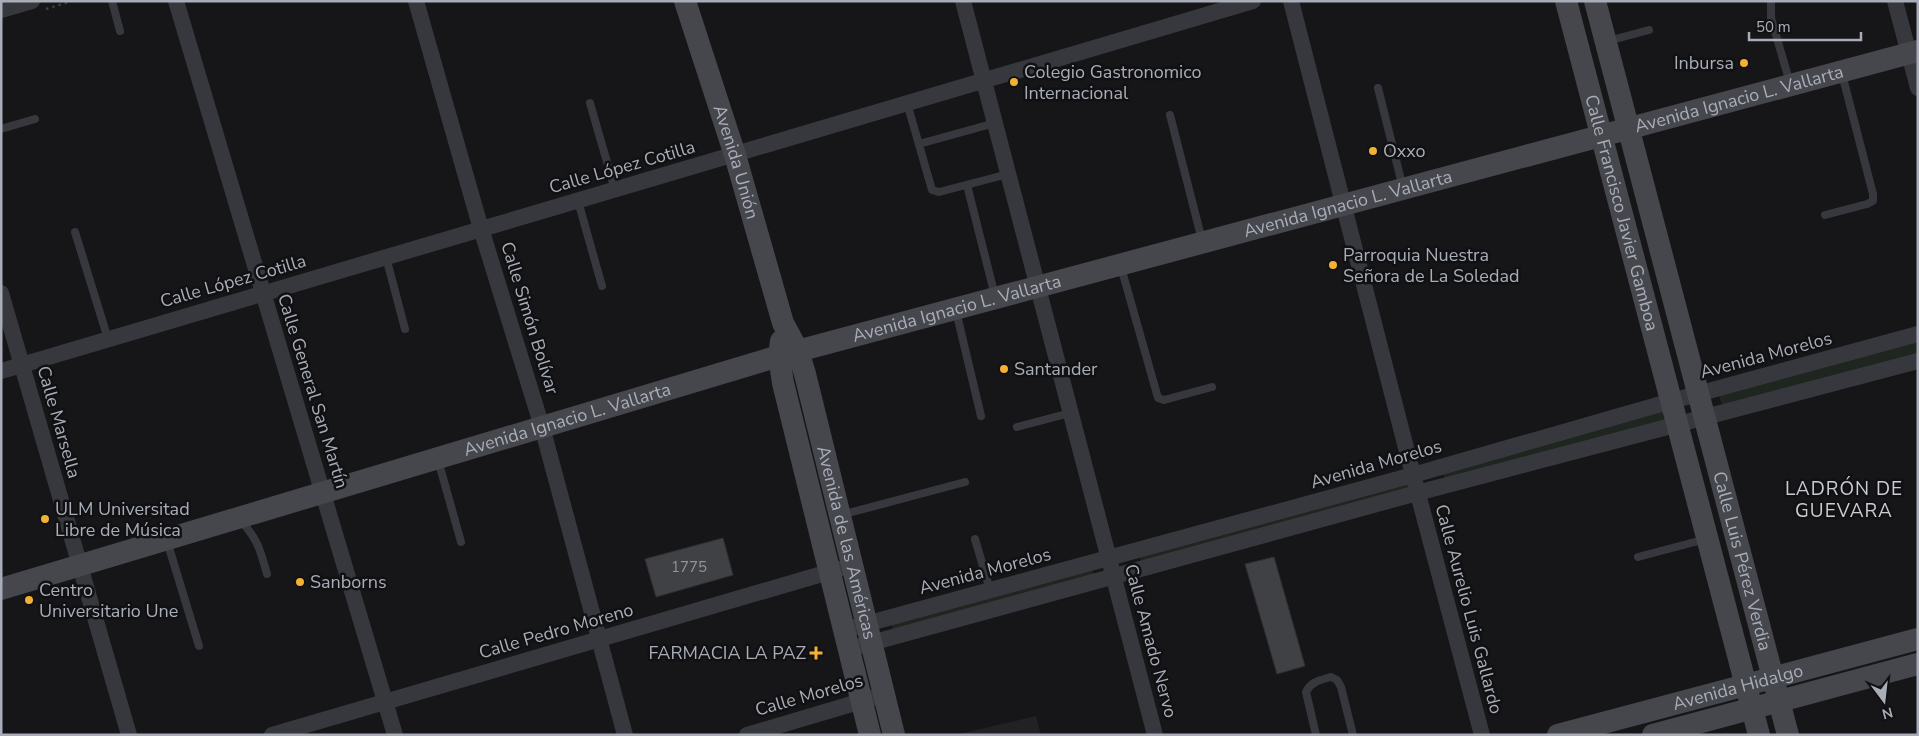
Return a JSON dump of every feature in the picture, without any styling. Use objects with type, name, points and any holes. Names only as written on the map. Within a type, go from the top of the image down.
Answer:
[{"type":"main road","name":"Avenida Unión","points":[[685,1],[735,155],[783,323],[788,353]]},
{"type":"main road","name":"Calle Francisco Javier Gamboa","points":[[1566,1],[1678,424]]},
{"type":"main road","name":"Calle Francisco Javier Gamboa","points":[[1595,1],[1704,417]]},
{"type":"main road","name":"Avenida Ignacio L. Vallarta","points":[[1,589],[788,353],[1913,52]]},
{"type":"main road","name":"Avenida de las Américas","points":[[788,353],[839,515],[894,735]]},
{"type":"main road","name":"Avenida de las Américas","points":[[788,353],[829,572],[870,735]]},
{"type":"main road","name":"Calle Luis Pérez Verdia","points":[[1704,417],[1788,735]]},
{"type":"main road","name":"Calle Luis Pérez Verdia","points":[[1678,424],[1758,735]]},
{"type":"main road","name":"Avenida Hidalgo","points":[[1558,735],[1918,638]]},
{"type":"main road","name":"Avenida Hidalgo","points":[[1653,735],[1918,664]]},
{"type":"street","points":[[1,10],[32,1]]},
{"type":"street","name":"Calle General San Martín","points":[[176,1],[395,735]]},
{"type":"street","name":"Calle Simón Bolívar","points":[[416,1],[481,229],[542,427],[624,735]]},
{"type":"street","name":"Calle Amado Nervo","points":[[963,1],[1155,735]]},
{"type":"street","name":"Calle López Cotilla","points":[[1,371],[907,104],[1211,10],[1253,1]]},
{"type":"street","name":"Calle Aurelio Luis Gallardo","points":[[1291,1],[1417,493],[1482,735]]},
{"type":"street","points":[[1895,1],[1913,52],[1918,88]]},
{"type":"street","name":"Calle Marsella","points":[[1,293],[129,735]]},
{"type":"street","name":"Avenida Morelos","points":[[868,634],[990,590],[1413,475],[1672,401],[1918,334]]},
{"type":"street","name":"Avenida Morelos","points":[[846,640],[1113,575],[1918,361]]},
{"type":"street","name":"Calle Pedro Moreno","points":[[272,735],[851,566]]},
{"type":"street","name":"Calle Morelos","points":[[747,735],[884,695]]},
{"type":"lane","points":[[112,1],[120,30]]},
{"type":"lane","points":[[1770,1],[1770,18],[1790,85]]},
{"type":"lane","points":[[1605,41],[1649,30]]},
{"type":"lane","points":[[1825,215],[1872,201],[1873,194],[1842,72]]},
{"type":"lane","points":[[1378,88],[1403,189]]},
{"type":"lane","points":[[590,102],[615,190]]},
{"type":"lane","points":[[907,104],[932,190],[939,192],[1008,174]]},
{"type":"lane","points":[[1170,115],[1203,242]]},
{"type":"lane","points":[[1,129],[35,119]]},
{"type":"lane","points":[[919,144],[995,123]]},
{"type":"lane","points":[[967,185],[996,298]]},
{"type":"lane","points":[[578,201],[602,286]]},
{"type":"lane","points":[[76,232],[108,339]]},
{"type":"lane","points":[[386,257],[404,329]]},
{"type":"lane","points":[[1120,264],[1158,398],[1164,400],[1212,386]]},
{"type":"lane","points":[[955,309],[981,416]]},
{"type":"lane","points":[[1017,427],[1070,413]]},
{"type":"lane","points":[[438,458],[461,542]]},
{"type":"lane","points":[[839,515],[965,482]]},
{"type":"lane","points":[[238,518],[254,535],[267,574]]},
{"type":"lane","points":[[167,539],[199,646]]},
{"type":"lane","points":[[975,539],[990,590]]},
{"type":"lane","points":[[1638,557],[1708,539]]},
{"type":"lane","points":[[1316,735],[1306,692],[1314,682],[1331,677],[1337,680],[1341,687],[1353,735]]},
{"type":"shaded area","points":[[1918,338],[1918,354],[1722,406],[1718,392]]},
{"type":"shaded area","points":[[1668,409],[1670,419],[1445,480],[1442,469]]},
{"type":"shaded area","points":[[1407,482],[1409,490],[1141,563],[1139,555]]},
{"type":"shaded area","points":[[1091,567],[1094,576],[893,630],[890,621]]},
{"type":"shaded area","points":[[1036,716],[1041,735],[955,735]]},
{"type":"building","points":[[723,538],[733,575],[656,597],[645,559]]},
{"type":"building","points":[[1274,557],[1305,666],[1277,674],[1245,564]]},
{"type":"place","name":"Inbursa","points":[[1744,63]]},
{"type":"place","name":"Colegio Gastronomico Internacional","points":[[1014,82]]},
{"type":"place","name":"Oxxo","points":[[1373,151]]},
{"type":"place","name":"Parroquia Nuestra Señora de La Soledad","points":[[1333,265]]},
{"type":"place","name":"Santander","points":[[1004,369]]},
{"type":"place","name":"ULM Universitad Libre de Música","points":[[45,519]]},
{"type":"place","name":"Sanborns","points":[[300,582]]},
{"type":"place","name":"Centro Universitario Une","points":[[29,600]]},
{"type":"place","name":"FARMACIA LA PAZ","points":[[816,653]]},
{"type":"district","name":"LADRÓN DE GUEVARA","points":[[1844,499]]}]
